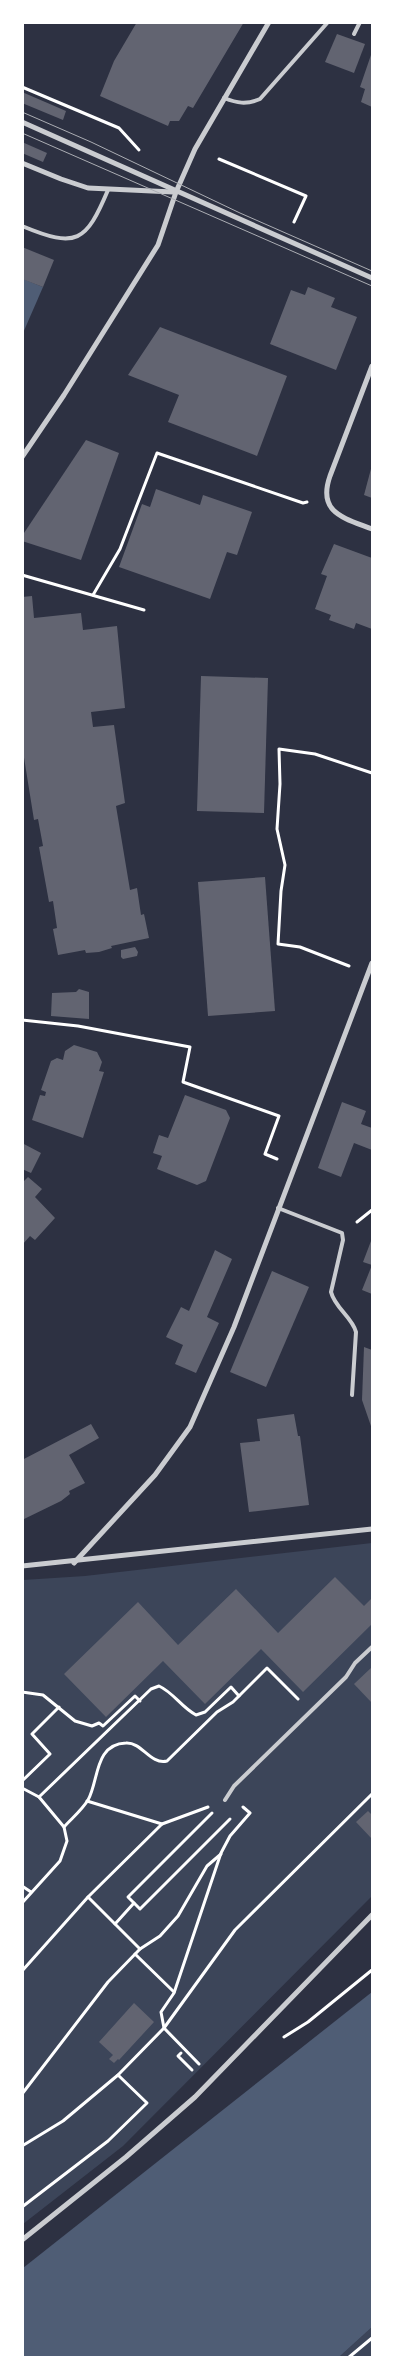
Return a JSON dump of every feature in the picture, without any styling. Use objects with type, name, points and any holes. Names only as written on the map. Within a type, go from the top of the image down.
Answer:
[{"type":"street","points":[[22,457],[80,370],[158,245],[176,192],[195,149],[269,22]]},
{"type":"street","points":[[22,122],[372,278]]},
{"type":"street","points":[[22,163],[73,184],[108,190],[176,192]]},
{"type":"street","points":[[372,366],[330,476],[326,493],[328,502],[335,513],[372,529]]},
{"type":"street","points":[[74,1562],[155,1475],[190,1427],[234,1327],[372,963]]},
{"type":"street","points":[[22,1566],[372,1529]]},
{"type":"street","points":[[22,2240],[126,2157],[195,2097],[372,1915]]},
{"type":"lane","points":[[224,98],[239,103],[249,103],[260,99],[328,22]]},
{"type":"lane","points":[[354,34],[360,22]]},
{"type":"lane","points":[[22,226],[56,238],[76,236],[88,230],[108,190]]},
{"type":"lane","points":[[278,1208],[342,1233],[343,1240],[331,1292],[333,1298],[354,1325],[356,1332],[352,1395]]},
{"type":"lane","points":[[225,1800],[234,1786],[346,1677],[355,1663],[372,1646]]},
{"type":"path","points":[[22,87],[119,128],[143,155]]},
{"type":"path","points":[[219,160],[306,196],[302,205]]},
{"type":"path","points":[[92,595],[120,549],[157,453],[303,503]]},
{"type":"path","points":[[22,575],[144,610]]},
{"type":"path","points":[[344,964],[300,947],[278,944],[281,891],[285,865],[277,829],[280,784],[279,749],[315,754],[372,773]]},
{"type":"path","points":[[22,1020],[69,1024],[190,1047],[183,1082],[279,1116],[268,1146]]},
{"type":"path","points":[[64,1826],[87,1801],[93,1787],[98,1762],[108,1750],[120,1743],[134,1743],[154,1759],[166,1761],[217,1712],[239,1696],[267,1668],[302,1703]]},
{"type":"path","points":[[39,1797],[151,1689],[159,1686],[167,1690],[187,1710],[196,1715],[205,1712],[231,1687],[239,1696]]},
{"type":"path","points":[[22,1692],[43,1695],[75,1721],[92,1726],[99,1723],[103,1726],[135,1696],[140,1701]]},
{"type":"path","points":[[22,1781],[50,1754],[32,1734],[59,1707]]},
{"type":"path","points":[[22,1788],[39,1797],[64,1826],[67,1841],[60,1860],[22,1903]]},
{"type":"path","points":[[22,2146],[63,2121],[118,2075],[164,2028],[235,1930],[372,1794]]},
{"type":"path","points":[[22,1971],[88,1897],[162,1824],[225,1800]]},
{"type":"path","points":[[198,2061],[164,2028],[161,2012],[174,1993],[222,1853],[230,1836],[250,1813],[242,1806],[140,1909],[128,1897],[225,1800]]},
{"type":"path","points":[[87,1801],[162,1824]]},
{"type":"path","points":[[22,2094],[108,1982],[140,1949],[160,1936],[178,1916],[207,1866],[222,1853]]},
{"type":"path","points":[[22,1886],[31,1892]]},
{"type":"path","points":[[88,1897],[140,1949]]},
{"type":"path","points":[[115,1924],[134,1903]]},
{"type":"path","points":[[135,1954],[174,1993]]},
{"type":"path","points":[[276,2042],[308,2022],[372,1970]]},
{"type":"path","points":[[181,2053],[178,2056],[190,2069]]},
{"type":"path","points":[[22,2207],[108,2141],[147,2103],[118,2075]]},
{"type":"path","points":[[348,2358],[372,2338]]},
{"type":"shaded area","points":[[23,279],[43,287],[23,333]]},
{"type":"shaded area","points":[[372,1543],[372,1896],[123,2146],[23,2224],[23,1580],[85,1576]]},
{"type":"shaded area","points":[[372,1992],[372,2327],[339,2357],[23,2357],[23,2268]]},
{"type":"shaded area","points":[[372,2327],[372,2357],[339,2357]]},
{"type":"building","points":[[137,22],[244,22],[193,108],[188,106],[179,121],[170,121],[168,126],[100,96],[114,61]]},
{"type":"building","points":[[337,34],[365,44],[354,73],[325,62]]},
{"type":"building","points":[[372,52],[372,107],[361,102],[365,89],[360,87]]},
{"type":"building","points":[[22,92],[66,111],[63,120],[22,103]]},
{"type":"building","points":[[22,142],[47,153],[43,162],[22,153]]},
{"type":"building","points":[[22,247],[54,260],[43,287],[22,279]]},
{"type":"building","points":[[308,287],[335,298],[331,307],[357,317],[336,370],[270,344],[291,290],[305,295]]},
{"type":"building","points":[[160,327],[287,376],[257,456],[168,422],[179,395],[128,375]]},
{"type":"building","points":[[86,440],[119,453],[81,560],[22,541],[22,536]]},
{"type":"building","points":[[372,465],[372,498],[364,495]]},
{"type":"building","points":[[156,489],[200,505],[203,495],[252,512],[237,555],[227,552],[210,599],[119,567],[142,504],[150,507]]},
{"type":"building","points":[[334,544],[372,558],[372,629],[356,623],[354,629],[329,620],[331,615],[315,609],[327,576],[321,574]]},
{"type":"building","points":[[32,596],[34,618],[81,613],[83,630],[117,626],[125,708],[91,712],[93,727],[114,725],[125,803],[116,806],[130,890],[137,888],[141,915],[144,914],[149,938],[111,946],[112,948],[99,952],[86,953],[85,950],[58,955],[53,929],[57,928],[53,901],[49,902],[39,847],[43,846],[38,819],[34,820],[22,745],[22,597]]},
{"type":"building","points":[[201,676],[268,678],[264,813],[197,811]]},
{"type":"building","points":[[265,877],[275,1011],[208,1016],[198,882]]},
{"type":"building","points":[[135,947],[138,952],[137,956],[123,959],[121,957],[121,950]]},
{"type":"building","points":[[79,989],[89,992],[89,1019],[51,1016],[52,993],[76,992]]},
{"type":"building","points":[[74,1045],[97,1052],[102,1062],[99,1071],[104,1072],[83,1138],[32,1120],[40,1095],[45,1096],[46,1092],[41,1090],[51,1061],[57,1058],[63,1060],[65,1051]]},
{"type":"building","points":[[185,1095],[226,1110],[230,1118],[206,1181],[197,1185],[157,1169],[162,1156],[153,1153],[159,1135],[168,1138]]},
{"type":"building","points":[[342,1102],[366,1111],[361,1124],[372,1128],[372,1150],[354,1143],[341,1177],[318,1168]]},
{"type":"building","points":[[22,1143],[41,1153],[31,1173],[22,1169]]},
{"type":"building","points":[[28,1177],[42,1189],[35,1197],[55,1218],[35,1240],[30,1236],[22,1245],[22,1183]]},
{"type":"building","points":[[372,1241],[372,1265],[363,1262]]},
{"type":"building","points":[[215,1250],[232,1259],[207,1317],[219,1323],[196,1373],[175,1364],[183,1345],[166,1337],[181,1307],[189,1311]]},
{"type":"building","points":[[372,1265],[372,1294],[362,1290]]},
{"type":"building","points":[[272,1271],[309,1287],[266,1387],[230,1372]]},
{"type":"building","points":[[364,1347],[372,1350],[372,1429],[362,1400]]},
{"type":"building","points":[[294,1414],[298,1436],[300,1436],[309,1505],[249,1512],[240,1443],[260,1441],[257,1419]]},
{"type":"building","points":[[91,1424],[99,1438],[69,1455],[85,1483],[69,1491],[70,1494],[61,1501],[22,1520],[22,1460]]},
{"type":"building","points":[[335,1577],[364,1606],[372,1598],[372,1624],[303,1692],[261,1649],[205,1704],[163,1661],[106,1717],[64,1674],[138,1602],[178,1645],[236,1589],[278,1633]]},
{"type":"building","points":[[372,1667],[372,1703],[354,1684]]},
{"type":"building","points":[[368,1811],[372,1815],[372,1839],[356,1822]]},
{"type":"building","points":[[134,2003],[154,2022],[114,2063],[109,2059],[113,2055],[99,2042]]},
{"type":"tram line","points":[[22,112],[91,142],[240,213],[372,271]]},
{"type":"tram line","points":[[22,133],[372,286]]}]
